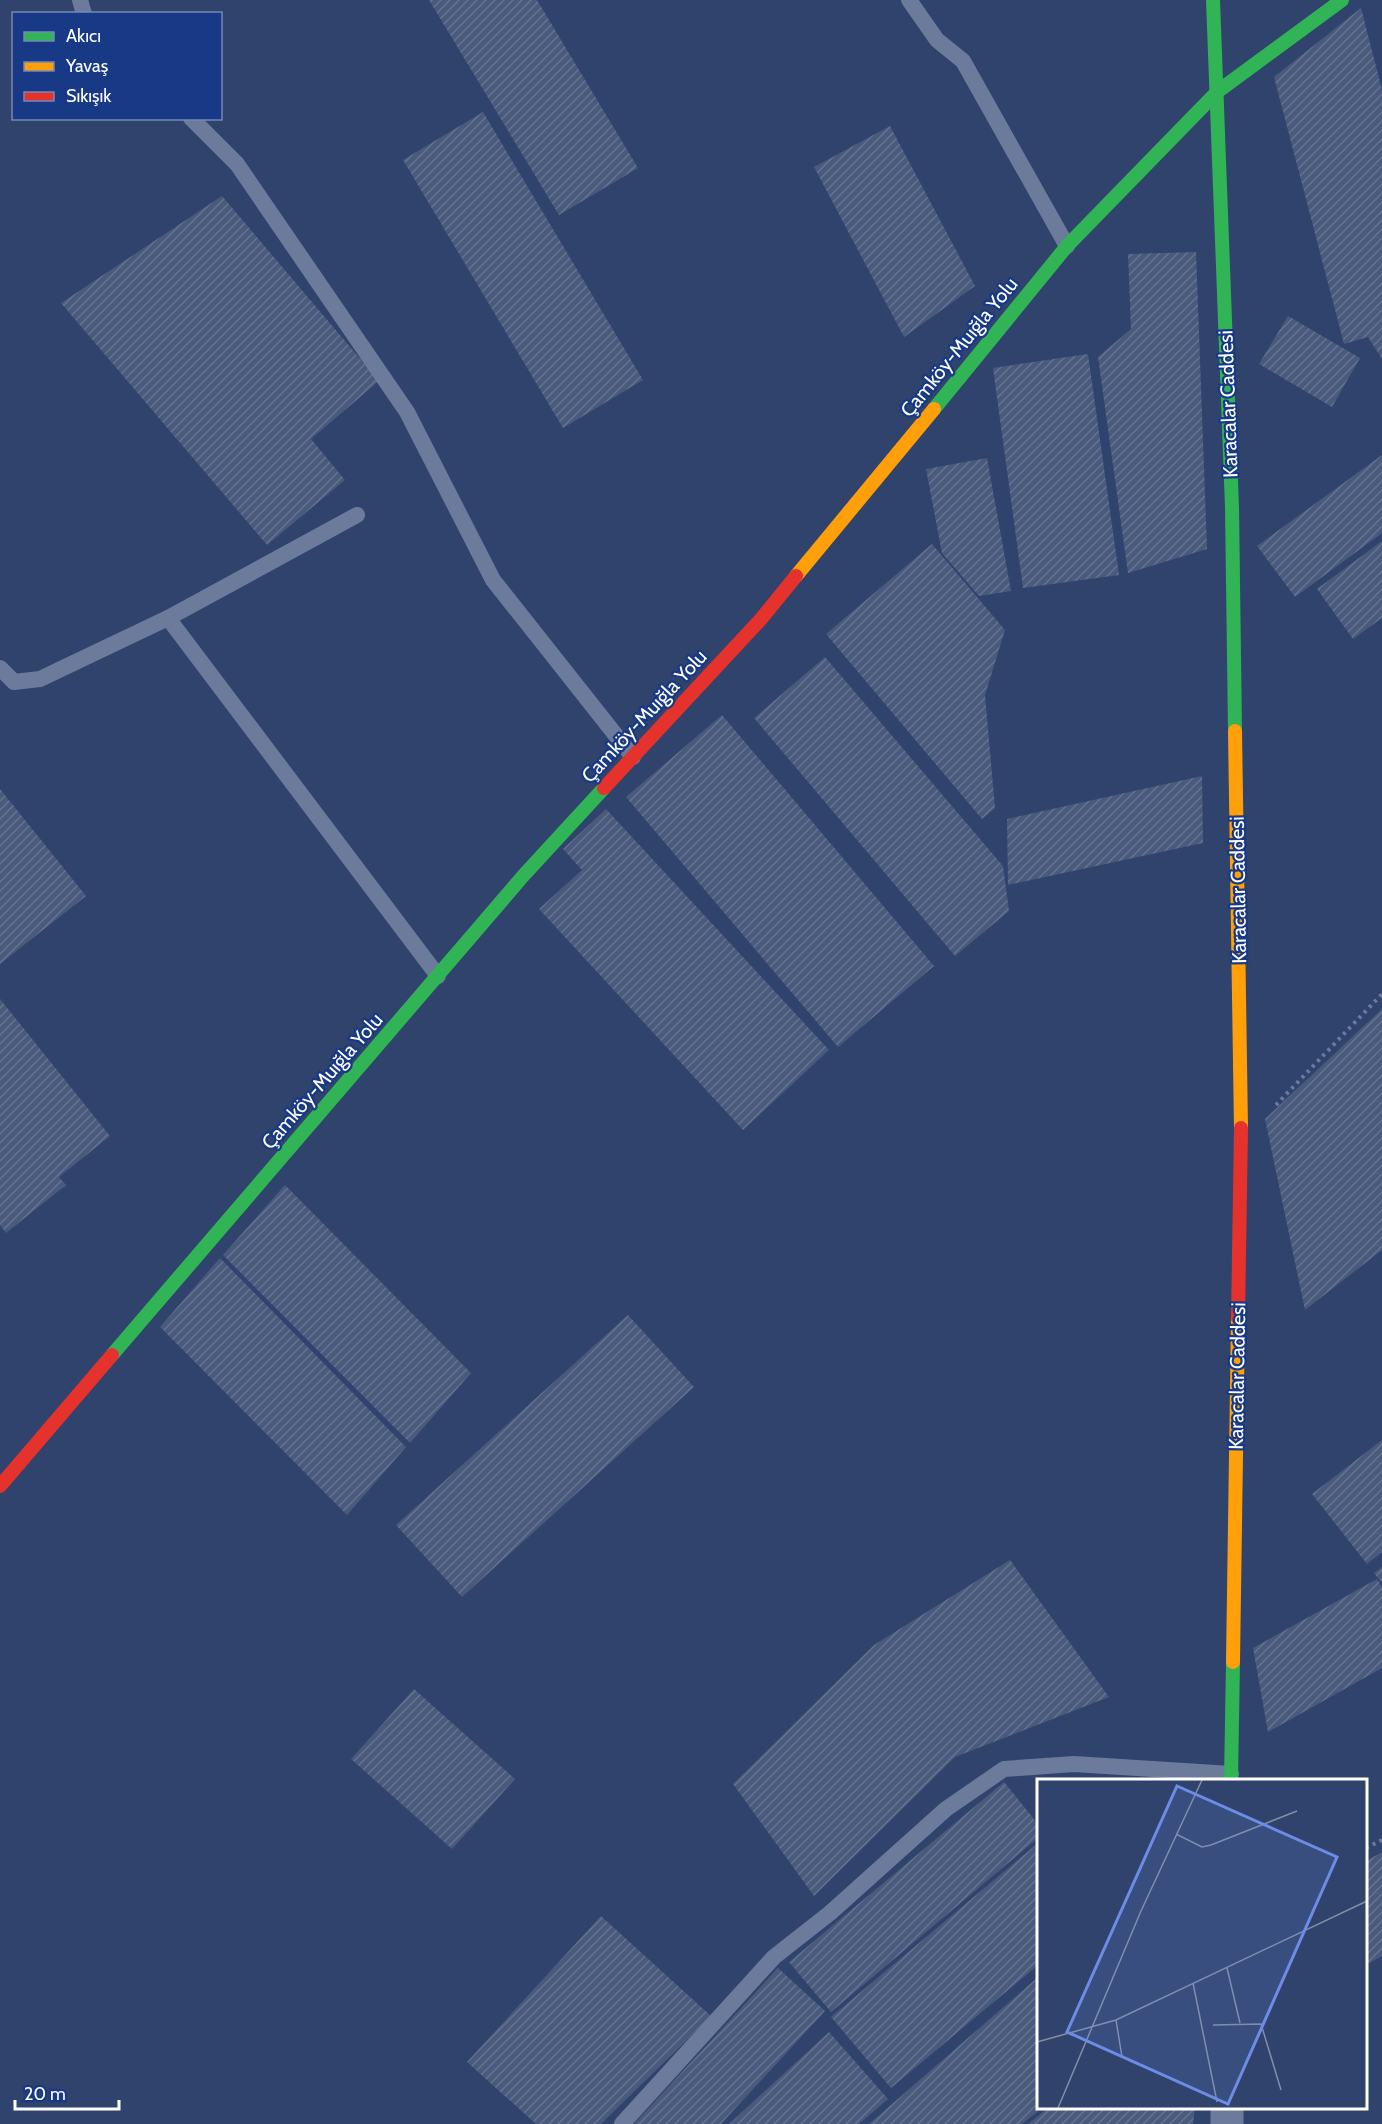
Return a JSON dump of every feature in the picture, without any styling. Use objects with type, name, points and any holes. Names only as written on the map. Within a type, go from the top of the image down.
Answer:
[{"type":"street","name":"Karacalar Caddesi","points":[[1213,0],[1232,507],[1240,1143],[1231,1777]]},
{"type":"street","name":"Çamköy-Muığla Yolu","points":[[0,1486],[523,876],[761,619],[1067,246],[1217,92],[1342,0]]},
{"type":"lane","points":[[909,0],[937,40],[963,61],[1067,246]]},
{"type":"lane","points":[[193,120],[237,164],[407,412],[493,580],[633,757]]},
{"type":"lane","points":[[0,668],[14,682],[40,679],[168,618],[357,515]]},
{"type":"lane","points":[[168,618],[438,976]]},
{"type":"lane","points":[[622,2124],[774,1957],[830,1913],[946,1809],[1004,1769],[1085,1764],[1231,1777]]},
{"type":"path","points":[[1240,1143],[1382,994]]},
{"type":"path","points":[[1367,1847],[1382,1840]]},
{"type":"building","points":[[429,0],[537,0],[638,168],[559,215]]},
{"type":"building","points":[[1361,8],[1382,90],[1382,359],[1368,337],[1344,344],[1274,77]]},
{"type":"building","points":[[483,112],[643,380],[563,428],[403,160]]},
{"type":"building","points":[[890,126],[975,286],[904,337],[814,167]]},
{"type":"building","points":[[222,196],[379,381],[311,439],[345,480],[267,545],[61,303]]},
{"type":"building","points":[[1196,252],[1207,549],[1128,573],[1098,357],[1131,329],[1128,254]]},
{"type":"building","points":[[1288,316],[1360,358],[1332,407],[1259,364]]},
{"type":"building","points":[[1088,354],[1119,575],[1023,588],[993,368]]},
{"type":"building","points":[[1382,455],[1382,533],[1295,597],[1257,546]]},
{"type":"building","points":[[987,458],[1011,591],[979,596],[942,553],[926,469]]},
{"type":"building","points":[[1382,541],[1382,618],[1353,639],[1317,589]]},
{"type":"building","points":[[932,544],[1005,630],[985,695],[995,808],[982,819],[826,634]]},
{"type":"building","points":[[825,657],[1003,866],[1009,911],[955,956],[754,718]]},
{"type":"building","points":[[722,715],[934,966],[838,1047],[626,797]]},
{"type":"building","points":[[1202,776],[1203,843],[1008,885],[1007,819]]},
{"type":"building","points":[[0,789],[86,896],[0,964]]},
{"type":"building","points":[[606,809],[829,1050],[743,1130],[539,909],[582,870],[563,849]]},
{"type":"building","points":[[0,999],[110,1136],[59,1177],[66,1185],[6,1233],[0,1225]]},
{"type":"building","points":[[1382,1009],[1382,1250],[1305,1310],[1265,1119]]},
{"type":"building","points":[[285,1185],[471,1373],[410,1443],[223,1255]]},
{"type":"building","points":[[220,1258],[406,1447],[347,1515],[160,1327]]},
{"type":"building","points":[[628,1315],[694,1387],[462,1597],[396,1525]]},
{"type":"building","points":[[1382,1440],[1382,1552],[1367,1564],[1312,1494]]},
{"type":"building","points":[[1010,1560],[1109,1697],[955,1757],[814,1896],[733,1784],[874,1645]]},
{"type":"building","points":[[1382,1567],[1382,1583],[1374,1573]]},
{"type":"building","points":[[1377,1579],[1382,1587],[1382,1668],[1268,1732],[1253,1648]]},
{"type":"building","points":[[414,1689],[515,1779],[452,1849],[351,1759]]},
{"type":"building","points":[[1004,1782],[1037,1823],[1037,1839],[831,2012],[789,1962]]},
{"type":"building","points":[[1037,1844],[1037,1966],[891,2088],[831,2017]]},
{"type":"building","points":[[1382,1852],[1382,1956],[1367,1964],[1367,1860]]},
{"type":"building","points":[[601,1916],[711,2016],[601,2124],[536,2124],[467,2062]]},
{"type":"building","points":[[778,1968],[825,2011],[721,2124],[634,2124]]},
{"type":"building","points":[[1037,1978],[1037,2109],[1041,2109],[1022,2124],[869,2124]]},
{"type":"building","points":[[829,2032],[888,2099],[859,2124],[729,2124]]},
{"type":"building","points":[[1047,2109],[1195,2109],[1193,2124],[1028,2124]]},
{"type":"traffic: fast","points":[[1213,0],[1232,507],[1235,731]]},
{"type":"traffic: fast","points":[[934,409],[1067,246],[1217,92],[1342,0]]},
{"type":"traffic: fast","points":[[112,1355],[523,876],[604,788]]},
{"type":"traffic: fast","points":[[1231,1779],[1233,1662]]},
{"type":"traffic: slow","points":[[796,576],[934,409]]},
{"type":"traffic: slow","points":[[1235,731],[1241,1128]]},
{"type":"traffic: slow","points":[[1233,1662],[1238,1318]]},
{"type":"traffic: jam","points":[[604,788],[761,619],[796,576]]},
{"type":"traffic: jam","points":[[1238,1318],[1241,1128]]},
{"type":"traffic: jam","points":[[0,1486],[112,1355]]}]
